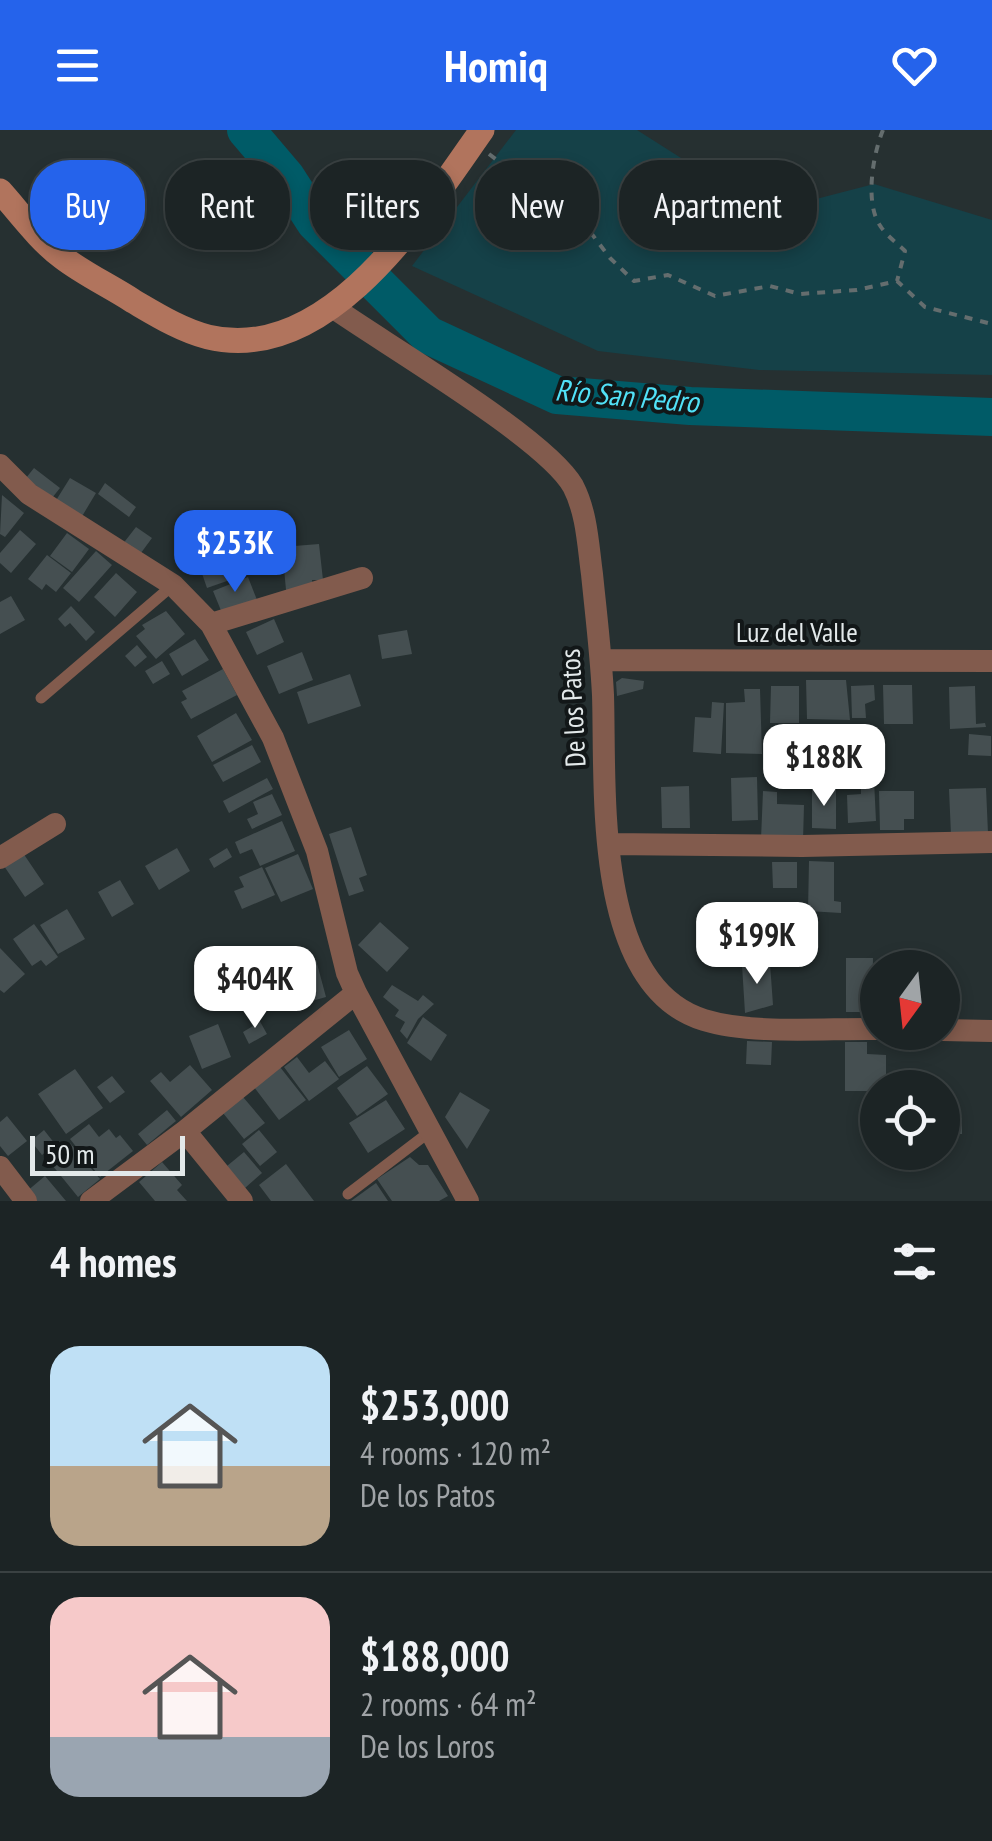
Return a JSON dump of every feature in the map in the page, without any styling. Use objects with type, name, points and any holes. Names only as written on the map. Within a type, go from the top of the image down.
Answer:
[{"type":"street","points":[[0,190],[60,256],[172,324],[210,337],[243,340],[276,336],[340,299],[411,231],[478,136]]},
{"type":"street","name":"De los Patos","points":[[340,299],[512,430],[570,482],[582,506],[601,660],[608,844],[619,914],[642,973],[670,1002],[702,1020],[739,1026],[860,1029]]},
{"type":"street","points":[[0,464],[30,494],[173,585],[211,624],[273,738],[317,851],[346,973],[468,1201]]},
{"type":"street","points":[[211,624],[362,578]]},
{"type":"street","name":"Luz del Valle","points":[[601,660],[992,662]]},
{"type":"street","points":[[0,858],[55,824]]},
{"type":"street","points":[[608,844],[802,846],[992,842]]},
{"type":"street","points":[[92,1201],[185,1132],[356,993]]},
{"type":"street","points":[[960,1030],[992,1030]]},
{"type":"street","points":[[185,1132],[242,1201]]},
{"type":"street","points":[[0,1167],[26,1201]]},
{"type":"lane","points":[[42,698],[173,585]]},
{"type":"lane","points":[[348,1194],[432,1130]]},
{"type":"path","points":[[883,130],[874,151],[874,210],[880,226],[904,251],[897,281]]},
{"type":"path","points":[[478,136],[588,229],[634,281],[668,275],[715,296],[770,286],[800,294],[857,290],[897,281]]},
{"type":"path","points":[[897,281],[926,307],[992,324]]},
{"type":"shaded area","points":[[516,130],[637,130],[684,160],[619,160],[619,250],[817,250],[817,199],[874,184],[992,220],[992,375],[759,370],[598,351],[412,266],[424,250],[455,250],[455,210],[475,184],[475,250],[599,250],[599,160],[493,160]]},
{"type":"building","points":[[34,468],[60,488],[52,498],[26,478]]},
{"type":"building","points":[[70,478],[96,493],[81,518],[55,502]]},
{"type":"building","points":[[105,483],[136,507],[129,517],[98,494]]},
{"type":"building","points":[[2,495],[24,513],[5,537],[0,534]]},
{"type":"building","points":[[136,527],[152,538],[138,557],[122,545]]},
{"type":"building","points":[[20,530],[36,544],[11,573],[0,563],[0,553]]},
{"type":"building","points":[[67,533],[89,549],[72,572],[50,556]]},
{"type":"building","points":[[319,544],[323,580],[312,580],[313,588],[286,590],[282,547]]},
{"type":"building","points":[[96,551],[112,565],[79,602],[63,588]]},
{"type":"building","points":[[236,552],[244,575],[207,588],[199,565]]},
{"type":"building","points":[[47,555],[71,573],[56,592],[46,584],[42,590],[28,579]]},
{"type":"building","points":[[116,573],[137,592],[115,617],[94,597]]},
{"type":"building","points":[[248,577],[257,600],[222,613],[213,591]]},
{"type":"building","points":[[11,596],[25,620],[0,634],[0,602]]},
{"type":"building","points":[[71,606],[95,632],[86,641],[70,623],[65,627],[58,619]]},
{"type":"building","points":[[166,611],[185,634],[156,659],[136,636],[145,629],[142,625]]},
{"type":"building","points":[[274,619],[284,642],[257,655],[246,632]]},
{"type":"building","points":[[407,630],[412,654],[382,659],[378,635]]},
{"type":"building","points":[[195,639],[209,660],[182,676],[169,654]]},
{"type":"building","points":[[137,645],[147,657],[135,667],[125,656]]},
{"type":"building","points":[[302,652],[313,680],[279,694],[267,666]]},
{"type":"building","points":[[162,661],[170,674],[153,684],[145,671]]},
{"type":"building","points":[[223,669],[237,695],[191,719],[181,702],[187,699],[182,691]]},
{"type":"building","points":[[350,674],[361,706],[308,724],[297,692]]},
{"type":"building","points":[[622,678],[644,681],[643,689],[617,696],[616,682]]},
{"type":"building","points":[[806,680],[846,680],[850,720],[807,719]]},
{"type":"building","points":[[874,685],[875,700],[865,704],[866,718],[852,718],[851,686]]},
{"type":"building","points":[[883,685],[912,685],[913,724],[884,724]]},
{"type":"building","points":[[771,686],[799,686],[799,723],[770,723]]},
{"type":"building","points":[[975,686],[976,724],[985,723],[986,727],[950,729],[949,687]]},
{"type":"building","points":[[744,689],[760,689],[762,754],[726,753],[726,703],[745,702]]},
{"type":"building","points":[[712,702],[724,703],[721,754],[693,752],[695,717],[711,718]]},
{"type":"building","points":[[236,713],[252,740],[212,762],[197,736]]},
{"type":"building","points":[[969,734],[991,736],[991,756],[968,755]]},
{"type":"building","points":[[252,745],[261,762],[223,782],[213,765]]},
{"type":"building","points":[[873,759],[876,821],[848,823],[847,795],[861,794],[861,760]]},
{"type":"building","points":[[757,777],[758,820],[732,821],[731,778]]},
{"type":"building","points":[[267,778],[273,789],[229,813],[223,801]]},
{"type":"building","points":[[689,786],[690,828],[662,828],[661,787]]},
{"type":"building","points":[[986,788],[988,833],[951,835],[949,789]]},
{"type":"building","points":[[812,790],[836,790],[836,829],[812,828]]},
{"type":"building","points":[[763,791],[777,792],[777,804],[804,805],[803,841],[761,839]]},
{"type":"building","points":[[879,791],[914,791],[914,819],[904,819],[904,830],[880,830]]},
{"type":"building","points":[[272,794],[282,815],[252,829],[247,819],[258,814],[253,802]]},
{"type":"building","points":[[282,821],[295,851],[260,866],[252,849],[240,854],[235,842]]},
{"type":"building","points":[[351,827],[367,875],[359,878],[364,891],[349,896],[329,834]]},
{"type":"building","points":[[177,848],[190,871],[159,890],[145,866]]},
{"type":"building","points":[[227,848],[232,857],[214,868],[209,859]]},
{"type":"building","points":[[23,853],[44,884],[25,897],[4,866]]},
{"type":"building","points":[[298,854],[313,889],[281,902],[265,868]]},
{"type":"building","points":[[809,861],[834,862],[834,901],[841,902],[841,913],[808,911]]},
{"type":"building","points":[[772,862],[797,862],[797,888],[773,888]]},
{"type":"building","points":[[262,867],[275,895],[242,909],[234,891],[244,887],[239,877]]},
{"type":"building","points":[[120,880],[134,904],[112,917],[98,892]]},
{"type":"building","points":[[67,909],[85,939],[58,954],[40,925]]},
{"type":"building","points":[[380,922],[409,948],[387,972],[358,945]]},
{"type":"building","points":[[34,924],[58,957],[46,966],[41,960],[32,966],[13,939]]},
{"type":"building","points":[[0,948],[25,974],[4,993],[0,990]]},
{"type":"building","points":[[846,958],[860,958],[860,1012],[846,1012]]},
{"type":"building","points":[[316,960],[326,997],[298,1005],[288,968]]},
{"type":"building","points":[[770,963],[773,1005],[745,1013],[742,965]]},
{"type":"building","points":[[392,985],[418,1001],[423,995],[434,1004],[418,1019],[407,1039],[400,1031],[405,1022],[395,1016],[399,1010],[383,997]]},
{"type":"building","points":[[257,1016],[267,1034],[249,1044],[243,1032],[253,1026],[249,1020]]},
{"type":"building","points":[[423,1017],[447,1035],[431,1061],[407,1043]]},
{"type":"building","points":[[218,1024],[231,1057],[202,1069],[189,1036]]},
{"type":"building","points":[[349,1030],[367,1059],[339,1077],[321,1047]]},
{"type":"building","points":[[747,1041],[772,1042],[771,1065],[746,1064]]},
{"type":"building","points":[[845,1042],[860,1042],[860,1050],[867,1050],[867,1054],[886,1055],[886,1070],[860,1070],[860,1091],[845,1091]]},
{"type":"building","points":[[297,1057],[309,1073],[325,1061],[339,1079],[309,1101],[284,1067]]},
{"type":"building","points":[[190,1065],[212,1090],[181,1117],[150,1081],[161,1072],[170,1082]]},
{"type":"building","points":[[367,1066],[388,1094],[357,1116],[337,1088]]},
{"type":"building","points":[[280,1067],[306,1100],[279,1120],[254,1087]]},
{"type":"building","points":[[75,1069],[103,1108],[66,1134],[38,1094]]},
{"type":"building","points":[[112,1076],[125,1092],[110,1103],[97,1087]]},
{"type":"building","points":[[460,1092],[490,1110],[467,1149],[445,1117]]},
{"type":"building","points":[[243,1097],[265,1123],[244,1139],[223,1113]]},
{"type":"building","points":[[386,1100],[405,1129],[368,1153],[349,1123]]},
{"type":"building","points":[[167,1110],[176,1121],[147,1145],[138,1134]]},
{"type":"building","points":[[7,1116],[27,1141],[8,1156],[0,1146],[0,1122]]},
{"type":"building","points":[[89,1124],[99,1137],[109,1129],[116,1138],[120,1135],[133,1151],[100,1177],[70,1139]]},
{"type":"building","points":[[44,1130],[55,1144],[42,1155],[31,1141]]},
{"type":"building","points":[[259,1130],[277,1152],[260,1166],[242,1144]]},
{"type":"building","points":[[70,1143],[100,1179],[78,1197],[48,1160]]},
{"type":"building","points":[[244,1152],[262,1173],[245,1188],[227,1166]]},
{"type":"building","points":[[410,1157],[419,1165],[428,1165],[448,1196],[439,1201],[392,1201],[377,1179]]},
{"type":"building","points":[[162,1162],[182,1185],[177,1190],[187,1201],[155,1201],[139,1182]]},
{"type":"building","points":[[286,1164],[314,1201],[271,1201],[259,1185]]},
{"type":"building","points":[[45,1176],[66,1201],[33,1201],[26,1192]]},
{"type":"building","points":[[376,1183],[388,1201],[351,1201]]},
{"type":"waterway","name":"Río San Pedro","points":[[246,130],[286,177],[315,222],[428,335],[557,395],[690,406],[992,417]]}]
